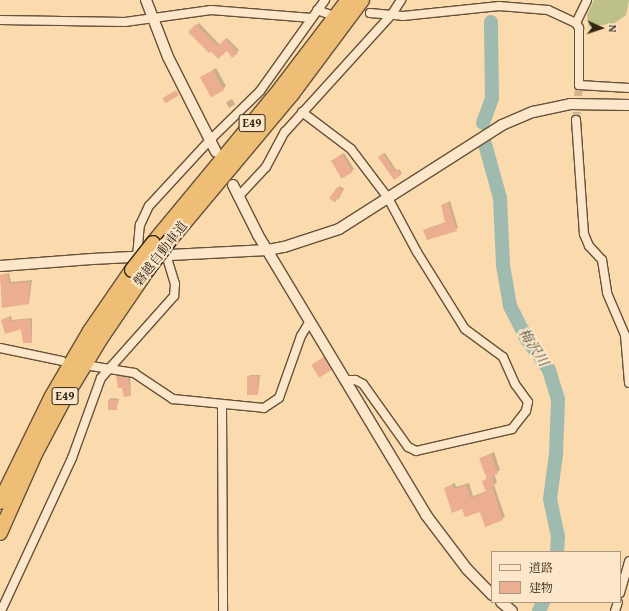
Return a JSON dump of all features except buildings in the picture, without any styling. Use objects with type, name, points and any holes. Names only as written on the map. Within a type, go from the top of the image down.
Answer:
[{"type":"highway","name":"磐越自動車道","points":[[0,502],[52,396],[90,331],[134,264],[281,88],[348,0]]},
{"type":"highway","name":"磐越自動車道","points":[[0,533],[35,454],[64,399],[101,338],[148,269],[170,240],[292,94],[362,0]]},
{"type":"street","points":[[146,0],[168,57],[216,152]]},
{"type":"street","points":[[134,264],[143,216],[210,140],[260,91],[325,0]]},
{"type":"street","points":[[238,197],[257,180],[285,132],[392,14],[401,0]]},
{"type":"street","points":[[576,23],[587,0]]},
{"type":"street","points":[[370,13],[392,14],[499,6],[523,6],[548,10],[576,23],[580,31],[579,85],[629,88]]},
{"type":"street","points":[[0,20],[125,22],[211,10],[312,18]]},
{"type":"street","points":[[317,10],[328,14]]},
{"type":"street","points":[[0,266],[134,264],[166,255],[268,250],[340,229],[502,126],[533,112],[554,105],[570,104],[629,106]]},
{"type":"street","points":[[302,112],[351,149],[388,198],[417,252],[465,329],[507,363],[515,384],[528,402],[527,408],[518,423],[508,431],[416,451],[408,447],[363,384],[355,380],[347,380]]},
{"type":"street","points":[[576,120],[584,234],[589,246],[602,260],[607,293],[625,335],[629,383]]},
{"type":"street","points":[[233,185],[238,197],[268,250],[347,380],[426,515],[466,569],[491,594]]},
{"type":"street","points":[[1,611],[40,533],[75,453],[98,386],[109,369],[174,296],[175,284],[166,255]]},
{"type":"street","points":[[91,366],[134,373],[173,399],[258,410],[268,408],[279,398],[300,336],[310,321]]},
{"type":"street","points":[[0,348],[62,361]]},
{"type":"street","points":[[222,406],[223,611]]},
{"type":"street","points":[[621,590],[629,562]]},
{"type":"street","points":[[502,603],[512,611]]},
{"type":"green space","points":[[594,0],[629,0],[626,15],[615,23],[589,27],[587,15]]},
{"type":"waterway","name":"梅沢川","points":[[483,123],[492,98],[491,22]]},
{"type":"waterway","name":"梅沢川","points":[[485,144],[500,198],[503,265],[510,306],[526,338],[549,370],[558,400],[556,454],[550,499],[558,537],[557,551]]},
{"type":"waterway","name":"梅沢川","points":[[539,611],[543,603]]},
{"type":"tunnel","points":[[576,120],[579,85]]}]
